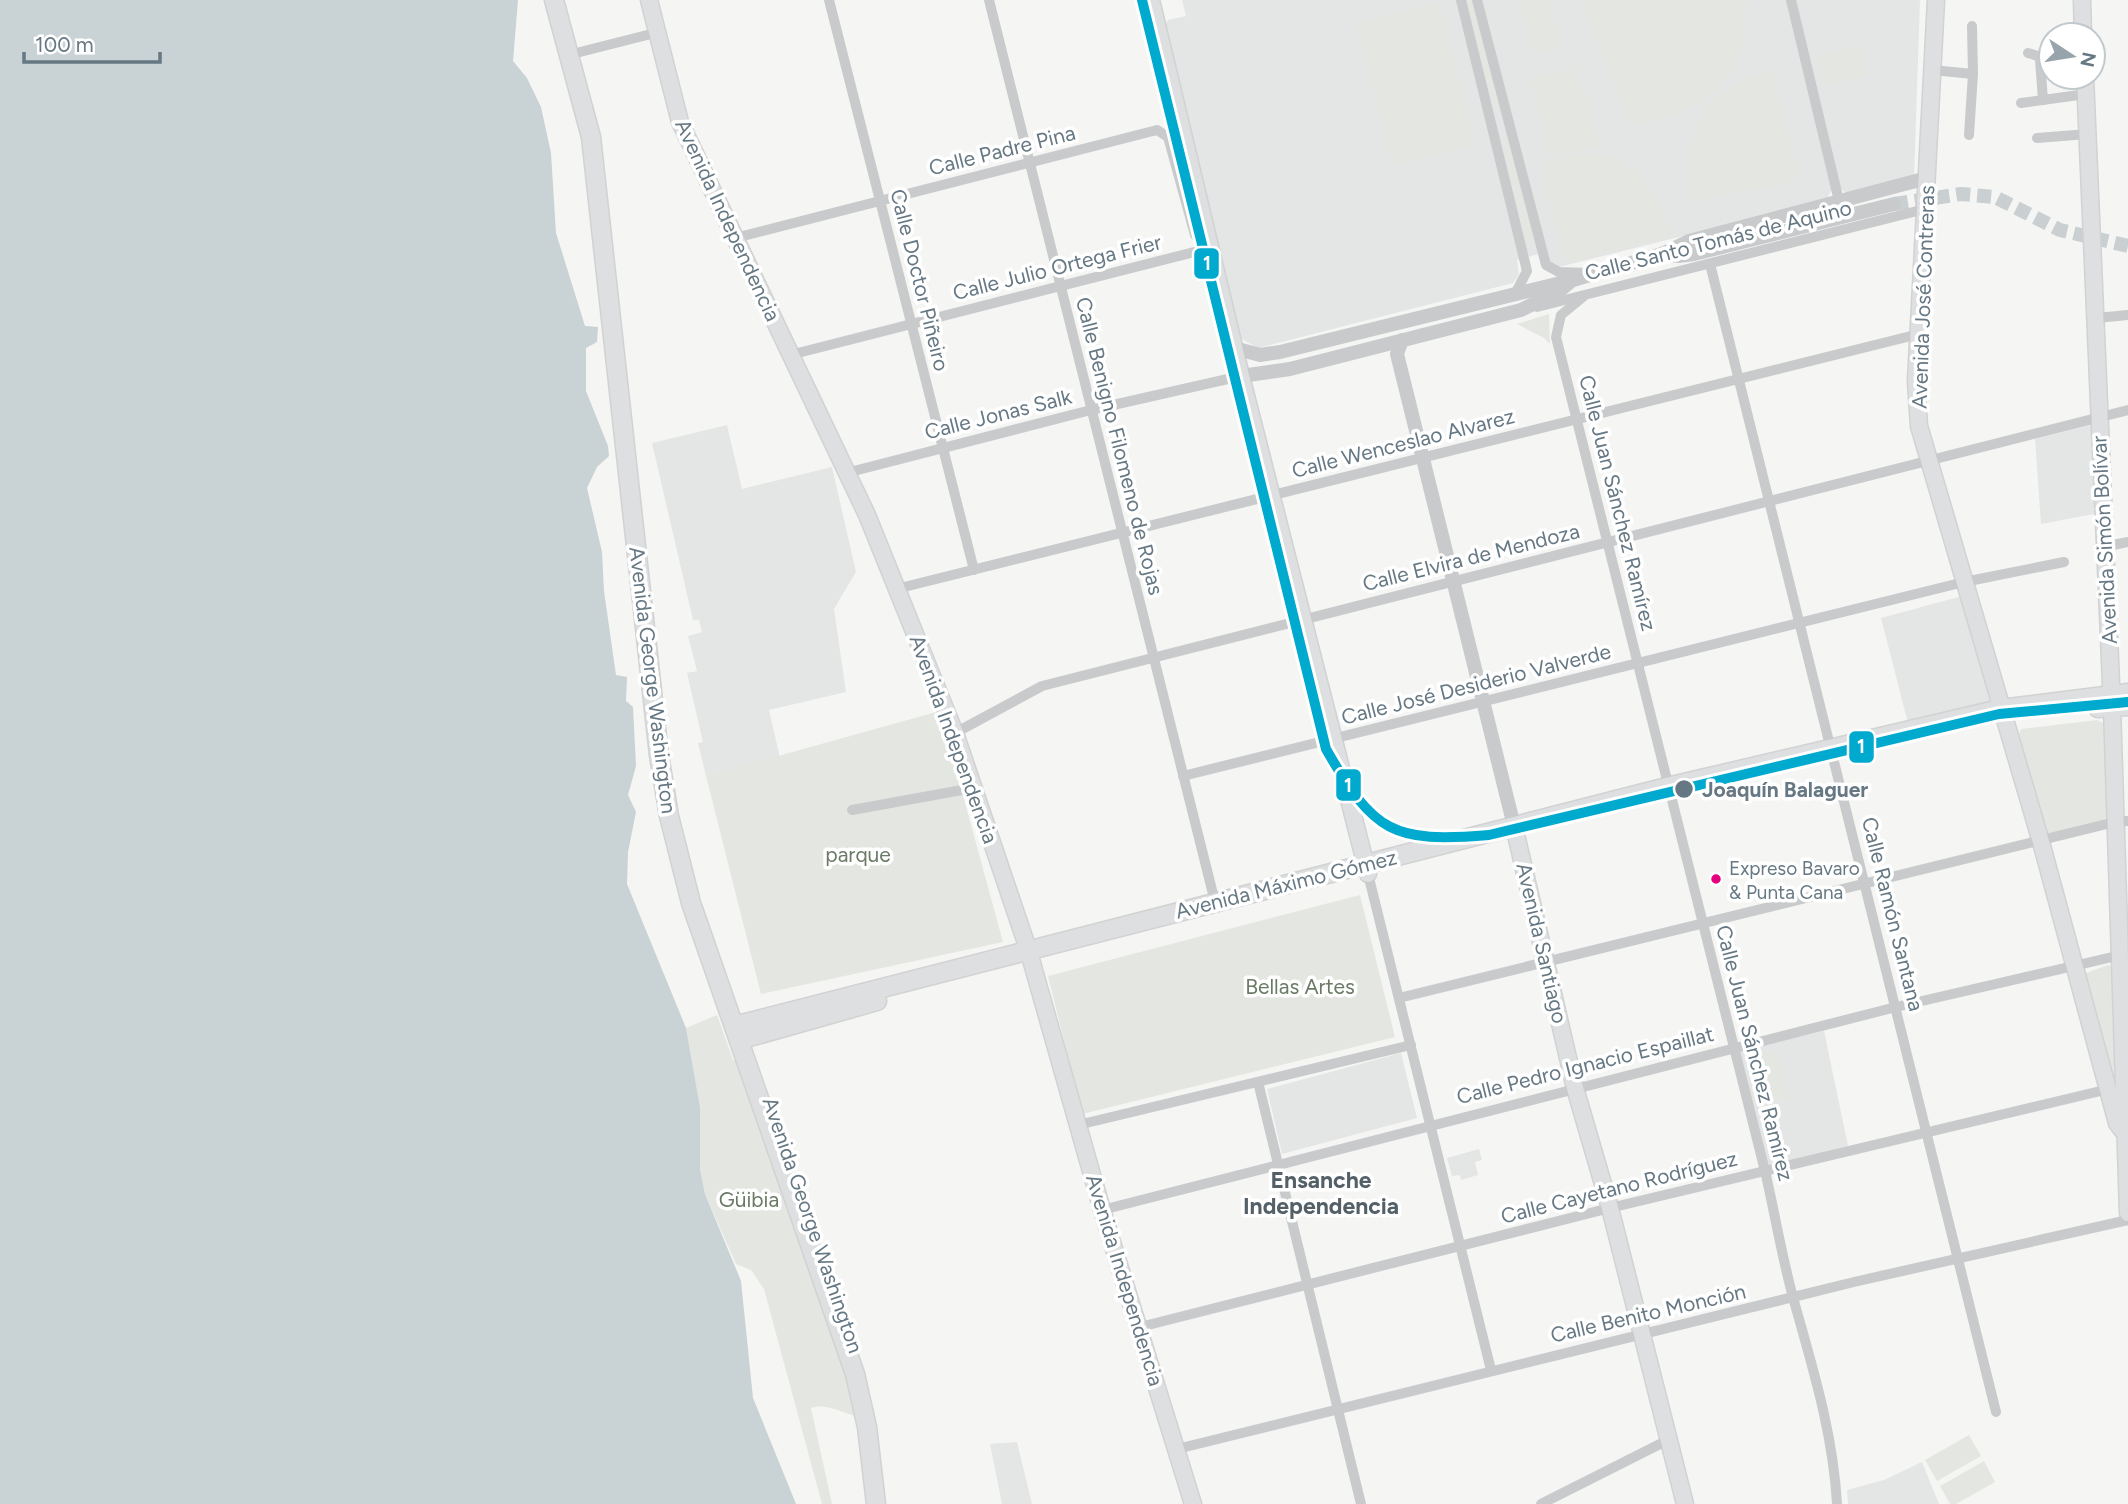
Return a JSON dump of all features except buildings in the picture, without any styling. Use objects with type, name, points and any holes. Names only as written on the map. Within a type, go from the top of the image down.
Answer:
[{"type":"main road","name":"Avenida George Washington","points":[[554,0],[591,137],[659,755],[669,816],[691,903],[849,1318],[869,1390],[887,1504]]},
{"type":"main road","name":"Avenida George Washington","points":[[564,0],[580,52],[604,156],[638,487],[671,767],[685,838],[740,1032],[855,1374],[867,1427],[876,1504]]},
{"type":"main road","name":"Avenida Independencia","points":[[649,0],[655,33],[680,122],[867,515],[955,733],[1029,954],[1102,1210],[1194,1504]]},
{"type":"main road","points":[[1151,0],[1234,348],[1367,869]]},
{"type":"main road","name":"Avenida José Contreras","points":[[1936,0],[1919,334],[1919,425],[2041,842],[2117,1123],[2123,1131]]},
{"type":"main road","points":[[2082,0],[2083,21]]},
{"type":"main road","name":"Avenida Simón Bolívar","points":[[2086,91],[2097,318],[2104,547],[2120,700],[2120,956],[2125,997],[2123,1131],[2128,1213]]},
{"type":"main road","name":"Avenida Máximo Gómez","points":[[1029,954],[1668,792],[2002,714],[2120,700]]},
{"type":"main road","name":"Avenida Santiago","points":[[1516,831],[1575,1088],[1610,1208],[1685,1504]]},
{"type":"main road","name":"Avenida Máximo Gómez","points":[[740,1032],[1214,902],[1367,869]]},
{"type":"street","name":"Calle Doctor Piñeiro","points":[[829,0],[974,570]]},
{"type":"street","name":"Calle Benigno Filomeno de Rojas","points":[[989,0],[1214,902]]},
{"type":"street","points":[[1461,0],[1527,271]]},
{"type":"street","points":[[1477,0],[1546,265]]},
{"type":"street","points":[[1791,0],[1839,201]]},
{"type":"street","points":[[1969,135],[1973,74],[1972,26]]},
{"type":"street","points":[[580,52],[655,33]]},
{"type":"street","points":[[2028,53],[2038,56],[2040,60],[2043,100]]},
{"type":"street","points":[[1932,70],[1973,74]]},
{"type":"street","points":[[2021,103],[2086,94]]},
{"type":"street","points":[[1489,117],[1507,112]]},
{"type":"street","points":[[1493,133],[1512,129]]},
{"type":"street","name":"Calle Padre Pina","points":[[735,238],[1157,130],[1168,137],[1195,235],[1202,243],[1210,246]]},
{"type":"street","points":[[2037,138],[2088,134]]},
{"type":"street","name":"Calle Santo Tomás de Aquino","points":[[1234,348],[1260,355],[1280,352],[1573,280],[1662,254],[1689,241],[1927,178]]},
{"type":"street","points":[[1662,254],[1679,257],[1694,254],[1894,204]]},
{"type":"street","name":"Calle Santo Tomás de Aquino","points":[[1241,376],[1290,369],[1925,209]]},
{"type":"street","name":"Calle Julio Ortega Frier","points":[[790,355],[1210,246]]},
{"type":"street","name":"Calle Ramón Santana","points":[[1710,264],[1996,1412]]},
{"type":"street","points":[[1514,294],[1527,271],[1546,265],[1559,272],[1591,274]]},
{"type":"street","name":"Calle Santo Tomás de Aquino","points":[[1521,310],[1559,291],[1573,280]]},
{"type":"street","name":"Calle Juan Sánchez Ramírez","points":[[1583,297],[1561,315],[1556,337],[1765,1171],[1793,1298],[1819,1383],[1835,1458],[1837,1504]]},
{"type":"street","points":[[2097,318],[2128,315]]},
{"type":"street","name":"Calle Wenceslao Alvarez","points":[[896,589],[1919,334]]},
{"type":"street","name":"Avenida Santiago","points":[[1402,340],[1397,354],[1516,831]]},
{"type":"street","name":"Calle Jonas Salk","points":[[846,473],[1091,410],[1241,376]]},
{"type":"street","name":"Calle Elvira de Mendoza","points":[[955,733],[1042,686],[2128,410]]},
{"type":"street","points":[[2104,547],[2128,542]]},
{"type":"street","name":"Calle José Desiderio Valverde","points":[[1183,776],[1964,582],[2064,562]]},
{"type":"street","points":[[852,810],[973,788]]},
{"type":"street","points":[[1399,998],[1865,882],[2122,822]]},
{"type":"street","points":[[1367,869],[1490,1370]]},
{"type":"street","name":"Calle Pedro Ignacio Espaillat","points":[[1102,1210],[1896,1007],[2075,964],[2120,956]]},
{"type":"street","points":[[1078,1125],[1411,1045]]},
{"type":"street","points":[[1258,1082],[1361,1504]]},
{"type":"street","name":"Calle Cayetano Rodríguez","points":[[1140,1327],[1927,1130],[2109,1089]]},
{"type":"street","name":"Calle Benito Monción","points":[[1177,1449],[1338,1408],[1417,1392],[1490,1370],[2128,1220]]},
{"type":"street","points":[[1541,1504],[1668,1440]]},
{"type":"shaded area","points":[[0,0],[518,0],[513,61],[527,78],[541,107],[551,153],[556,233],[585,326],[598,327],[597,342],[586,348],[586,391],[608,446],[609,456],[597,467],[587,488],[602,552],[604,591],[616,675],[627,677],[626,701],[633,707],[636,766],[628,795],[636,812],[628,852],[627,884],[686,1028],[700,1107],[700,1169],[705,1194],[741,1281],[753,1398],[796,1504],[0,1504]]},
{"type":"shaded area","points":[[1182,0],[1920,0],[1914,178],[1848,194],[1842,190],[1831,191],[1823,201],[1559,267],[1549,263],[1543,253],[1517,260],[1519,275],[1513,283],[1258,348],[1240,338],[1165,25],[1168,20],[1186,16]]},
{"type":"shaded area","points":[[2095,424],[2099,513],[2041,524],[2035,439]]},
{"type":"shaded area","points":[[727,425],[742,489],[832,467],[856,572],[834,609],[846,692],[769,710],[780,758],[706,776],[698,743],[703,742],[687,673],[697,671],[688,636],[702,632],[699,620],[693,620],[652,443]]},
{"type":"shaded area","points":[[1962,596],[1991,704],[1909,727],[1881,618]]},
{"type":"shaded area","points":[[1824,1031],[1848,1146],[1767,1167],[1738,1051]]},
{"type":"shaded area","points":[[1401,1053],[1417,1118],[1282,1154],[1267,1089]]},
{"type":"shaded area","points":[[1479,1149],[1482,1160],[1475,1162],[1478,1175],[1461,1180],[1460,1175],[1452,1176],[1447,1158]]},
{"type":"shaded area","points":[[1017,1442],[1032,1504],[1002,1504],[990,1444]]},
{"type":"shaded area","points":[[1922,1462],[1939,1504],[1848,1504],[1847,1490],[1884,1480]]},
{"type":"green space","points":[[1466,0],[1472,0],[1499,105],[1493,106]]},
{"type":"green space","points":[[1519,0],[1549,0],[1561,46],[1533,54]]},
{"type":"green space","points":[[1582,0],[1747,0],[1745,30],[1739,54],[1730,73],[1717,89],[1700,101],[1680,111],[1630,127]]},
{"type":"green space","points":[[1440,3],[1476,145],[1393,167],[1356,24]]},
{"type":"green space","points":[[1860,46],[1867,75],[1824,85],[1817,57]]},
{"type":"green space","points":[[1575,67],[1580,90],[1537,101],[1531,78]]},
{"type":"green space","points":[[1772,72],[1798,172],[1792,181],[1692,203],[1690,155],[1701,118],[1712,103],[1727,90]]},
{"type":"green space","points":[[1586,90],[1593,117],[1543,129],[1537,102]]},
{"type":"green space","points":[[1593,119],[1599,146],[1550,158],[1544,131]]},
{"type":"green space","points":[[1508,137],[1534,240],[1527,242],[1501,138]]},
{"type":"green space","points":[[1602,154],[1629,167],[1648,184],[1662,207],[1671,235],[1572,262],[1563,257],[1541,164],[1574,155]]},
{"type":"green space","points":[[1549,314],[1550,344],[1517,324]]},
{"type":"green space","name":"parque","points":[[940,711],[1003,942],[761,994],[706,776]]},
{"type":"green space","points":[[2097,720],[2105,724],[2108,813],[2104,822],[2050,834],[2044,831],[2017,739],[2021,729]]},
{"type":"green space","name":"Bellas Artes","points":[[1360,895],[1395,1037],[1082,1114],[1048,976]]},
{"type":"green space","points":[[2108,965],[2113,967],[2119,1101],[2086,973]]},
{"type":"green space","name":"Güibia","points":[[717,1015],[733,1060],[743,1061],[864,1417],[832,1408],[811,1408],[832,1504],[822,1504],[764,1289],[751,1270],[736,1264],[705,1194],[700,1169],[700,1107],[686,1028]]},
{"type":"green space","points":[[1777,1051],[1789,1097],[1758,1104],[1746,1056]]},
{"type":"green space","points":[[1969,1435],[1981,1456],[1937,1481],[1925,1460]]},
{"type":"green space","points":[[1984,1461],[1995,1482],[1956,1504],[1950,1504],[1940,1486]]},
{"type":"tunnel","points":[[1894,204],[1961,194],[1995,197],[2060,230],[2128,246]]},
{"type":"transit line","name":"1","points":[[1142,0],[1326,749],[1358,799],[1373,815],[1408,833],[1430,837],[1489,835],[1999,714],[2128,702]]},
{"type":"place","name":"Joaquín Balaguer","points":[[1684,789]]},
{"type":"place","name":"Expreso Bavaro & Punta Cana","points":[[1716,879]]},
{"type":"district","name":"Ensanche Independencia","points":[[1321,1193]]}]
